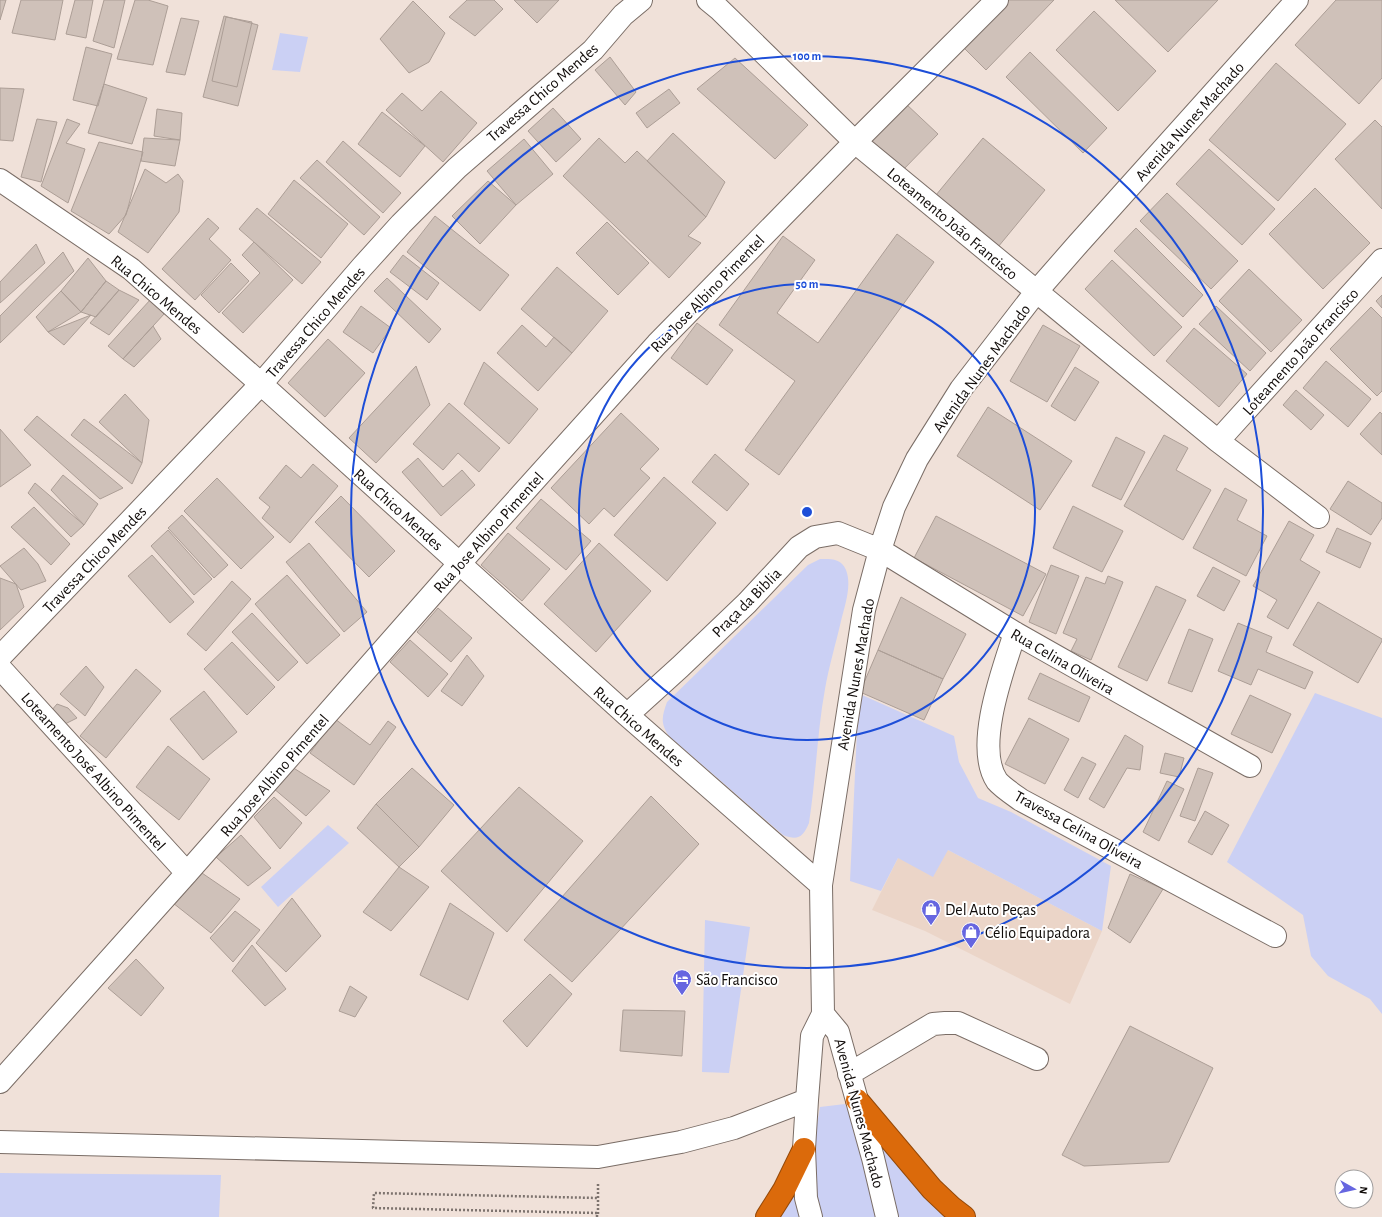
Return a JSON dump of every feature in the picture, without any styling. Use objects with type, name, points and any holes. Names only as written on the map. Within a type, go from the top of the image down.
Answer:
[{"type":"highway","points":[[856,1100],[932,1189],[964,1217]]},
{"type":"highway","points":[[767,1217],[784,1190],[804,1149]]},
{"type":"street","name":"Travessa Chico Mendes","points":[[0,657],[261,384],[401,224],[457,168],[593,50],[623,15],[641,0]]},
{"type":"street","name":"Loteamento João Francisco","points":[[708,0],[720,9],[854,142],[1218,441],[1318,517]]},
{"type":"street","name":"Rua Jose Albino Pimentel","points":[[0,1082],[187,873],[459,564],[657,344],[854,142],[997,0]]},
{"type":"street","name":"Avenida Nunes Machado","points":[[811,1217],[806,1198],[804,1149],[806,1100],[812,1036],[823,1014],[821,885],[864,610],[880,550],[894,507],[917,459],[962,389],[1036,292],[1297,0]]},
{"type":"street","name":"Rua Chico Mendes","points":[[0,180],[131,269],[261,384],[627,715],[821,885]]},
{"type":"street","name":"Loteamento João Francisco","points":[[1218,441],[1382,260]]},
{"type":"street","name":"Praça da Biblia","points":[[627,715],[747,603],[799,547],[815,537],[838,533],[880,550]]},
{"type":"street","name":"Rua Celina Oliveira","points":[[880,550],[1015,633],[1250,766]]},
{"type":"street","name":"Travessa Celina Oliveira","points":[[1015,633],[994,699],[989,740],[990,762],[998,781],[1021,800],[1275,936]]},
{"type":"street","name":"Loteamento José Albino Pimentel","points":[[0,668],[187,873]]},
{"type":"street","name":"Avenida Nunes Machado","points":[[823,1014],[838,1032],[873,1158],[887,1217]]},
{"type":"street","points":[[850,1074],[933,1024],[945,1022],[958,1023],[1037,1059]]},
{"type":"street","points":[[0,1142],[598,1157],[681,1142],[734,1128],[806,1100]]},
{"type":"path","points":[[597,1217],[598,1157]]},
{"type":"path","points":[[597,1217],[597,1213],[373,1208],[374,1193],[598,1198]]},
{"type":"shaded area","points":[[280,33],[308,37],[300,72],[272,70]]},
{"type":"shaded area","points":[[820,559],[835,560],[844,566],[848,576],[848,589],[825,689],[809,823],[802,835],[793,838],[783,835],[669,736],[664,727],[663,715],[667,702],[808,565]]},
{"type":"shaded area","points":[[1315,693],[1382,718],[1382,1014],[1370,999],[1328,976],[1311,956],[1303,915],[1227,862]]},
{"type":"shaded area","points":[[862,695],[954,736],[959,762],[978,798],[1011,812],[1111,866],[1102,931],[948,850],[933,877],[898,858],[881,891],[850,881],[857,731]]},
{"type":"shaded area","points":[[328,825],[349,843],[278,907],[261,887]]},
{"type":"shaded area","points":[[948,850],[1102,931],[1070,1004],[925,931],[872,910],[898,858]]},
{"type":"shaded area","points":[[705,920],[750,927],[729,1073],[702,1072]]},
{"type":"shaded area","points":[[845,1104],[867,1158],[880,1217],[820,1217],[811,1196],[812,1153],[820,1107]]},
{"type":"shaded area","points":[[877,1135],[954,1217],[895,1217]]},
{"type":"shaded area","points":[[0,1173],[221,1175],[219,1217],[0,1217]]},
{"type":"shaded area","points":[[794,1189],[802,1217],[775,1217]]},
{"type":"building","points":[[0,0],[6,0],[0,20]]},
{"type":"building","points":[[21,0],[63,0],[55,40],[12,33]]},
{"type":"building","points":[[75,0],[93,0],[86,38],[66,34]]},
{"type":"building","points":[[104,0],[125,0],[114,48],[93,41]]},
{"type":"building","points":[[135,0],[148,0],[168,6],[153,65],[117,59]]},
{"type":"building","points":[[467,0],[494,0],[503,9],[475,36],[449,17]]},
{"type":"building","points":[[514,0],[559,0],[537,23]]},
{"type":"building","points":[[1008,0],[1054,0],[986,70],[963,47]]},
{"type":"building","points":[[1115,0],[1218,0],[1168,52]]},
{"type":"building","points":[[1336,0],[1382,0],[1382,78],[1359,104],[1295,45]]},
{"type":"building","points":[[413,1],[445,33],[429,62],[409,73],[380,39]]},
{"type":"building","points":[[1094,11],[1156,71],[1118,111],[1056,50]]},
{"type":"building","points":[[224,16],[258,25],[238,106],[203,97]]},
{"type":"building","points":[[226,17],[252,22],[237,87],[212,81]]},
{"type":"building","points":[[181,18],[199,21],[185,75],[166,72]]},
{"type":"building","points":[[86,47],[112,54],[98,106],[73,100]]},
{"type":"building","points":[[1030,52],[1107,128],[1083,153],[1006,77]]},
{"type":"building","points":[[610,57],[636,92],[625,105],[595,70]]},
{"type":"building","points":[[735,58],[808,125],[775,159],[697,89]]},
{"type":"building","points":[[1276,63],[1346,124],[1278,201],[1209,140]]},
{"type":"building","points":[[104,84],[147,98],[132,144],[88,133]]},
{"type":"building","points":[[0,88],[24,89],[13,141],[0,140]]},
{"type":"building","points":[[669,89],[680,103],[647,128],[636,113]]},
{"type":"building","points":[[441,91],[477,123],[443,162],[386,110],[402,93],[422,111]]},
{"type":"building","points":[[905,103],[938,134],[901,172],[869,141]]},
{"type":"building","points":[[553,108],[581,139],[556,162],[528,131]]},
{"type":"building","points":[[157,109],[182,113],[180,140],[154,136]]},
{"type":"building","points":[[382,112],[425,146],[400,177],[358,144]]},
{"type":"building","points":[[37,119],[57,122],[41,182],[21,177]]},
{"type":"building","points":[[67,119],[80,124],[66,143],[85,149],[68,203],[41,186]]},
{"type":"building","points":[[1375,120],[1382,127],[1382,209],[1335,159]]},
{"type":"building","points":[[673,133],[725,182],[706,217],[647,161]]},
{"type":"building","points":[[144,138],[180,140],[175,166],[141,161]]},
{"type":"building","points":[[599,138],[625,163],[637,151],[706,217],[688,236],[701,243],[669,278],[563,176]]},
{"type":"building","points":[[983,138],[1045,190],[998,247],[936,195]]},
{"type":"building","points":[[524,139],[553,174],[516,205],[487,171]]},
{"type":"building","points":[[343,141],[401,193],[383,213],[326,162]]},
{"type":"building","points":[[99,142],[143,152],[126,215],[109,234],[71,211]]},
{"type":"building","points":[[1209,149],[1275,209],[1242,245],[1176,184]]},
{"type":"building","points":[[317,160],[380,217],[364,235],[300,178]]},
{"type":"building","points":[[145,169],[166,183],[178,174],[183,181],[179,212],[148,253],[118,232]]},
{"type":"building","points":[[294,180],[348,224],[321,258],[268,214]]},
{"type":"building","points":[[488,181],[516,205],[480,244],[452,216]]},
{"type":"building","points":[[1315,188],[1370,243],[1323,289],[1269,234]]},
{"type":"building","points":[[1167,193],[1238,261],[1211,289],[1140,221]]},
{"type":"building","points":[[257,208],[321,262],[302,284],[239,229]]},
{"type":"building","points":[[435,216],[509,275],[480,311],[407,252]]},
{"type":"building","points":[[208,218],[219,228],[209,239],[231,260],[195,300],[162,269]]},
{"type":"building","points":[[607,222],[649,263],[618,295],[576,253]]},
{"type":"building","points":[[1136,228],[1203,295],[1183,317],[1114,251]]},
{"type":"building","points":[[897,234],[934,262],[779,475],[745,450],[795,381],[719,325],[783,236],[815,260],[777,313],[818,343]]},
{"type":"building","points":[[254,242],[293,280],[243,333],[222,313],[260,273],[242,255]]},
{"type":"building","points":[[36,244],[45,263],[0,303],[0,282]]},
{"type":"building","points":[[63,252],[74,271],[0,343],[0,316]]},
{"type":"building","points":[[403,255],[439,283],[427,300],[390,272]]},
{"type":"building","points":[[88,258],[106,281],[81,312],[61,291]]},
{"type":"building","points":[[1112,260],[1182,327],[1154,356],[1085,289]]},
{"type":"building","points":[[231,263],[249,281],[219,313],[201,295]]},
{"type":"building","points":[[557,267],[608,311],[572,353],[521,309]]},
{"type":"building","points":[[1249,269],[1302,320],[1271,352],[1219,301]]},
{"type":"building","points":[[387,278],[441,329],[429,343],[374,291]]},
{"type":"building","points":[[106,281],[119,290],[96,317],[81,312]]},
{"type":"building","points":[[119,290],[139,300],[109,335],[90,323]]},
{"type":"building","points":[[61,291],[81,312],[48,332],[36,317]]},
{"type":"building","points":[[1382,295],[1382,308],[1376,301]]},
{"type":"building","points":[[151,299],[164,314],[123,359],[108,346]]},
{"type":"building","points":[[361,306],[391,328],[373,353],[343,332]]},
{"type":"building","points":[[1216,306],[1266,353],[1250,371],[1199,324]]},
{"type":"building","points":[[1371,307],[1382,318],[1382,391],[1377,396],[1330,349]]},
{"type":"building","points":[[91,315],[64,345],[48,332]]},
{"type":"building","points":[[697,323],[733,350],[707,385],[671,358]]},
{"type":"building","points":[[522,325],[546,347],[554,337],[572,353],[538,391],[497,353]]},
{"type":"building","points":[[1043,325],[1080,346],[1047,402],[1010,381]]},
{"type":"building","points":[[153,326],[161,339],[134,367],[123,359]]},
{"type":"building","points":[[1194,328],[1247,374],[1219,407],[1166,361]]},
{"type":"building","points":[[328,339],[365,373],[325,417],[288,383]]},
{"type":"building","points":[[1326,361],[1371,399],[1348,427],[1303,388]]},
{"type":"building","points":[[484,362],[538,409],[509,444],[464,404]]},
{"type":"building","points":[[416,366],[430,405],[376,463],[349,438]]},
{"type":"building","points":[[1075,367],[1099,382],[1075,421],[1051,406]]},
{"type":"building","points":[[1296,390],[1324,415],[1311,430],[1283,405]]},
{"type":"building","points":[[125,394],[149,420],[142,463],[99,422]]},
{"type":"building","points":[[449,403],[500,448],[479,472],[458,453],[443,470],[413,444]]},
{"type":"building","points":[[988,407],[1072,461],[1040,510],[957,456]]},
{"type":"building","points":[[1380,412],[1382,414],[1382,455],[1360,434]]},
{"type":"building","points":[[621,413],[659,449],[640,469],[650,478],[614,517],[604,508],[589,524],[551,488]]},
{"type":"building","points":[[37,416],[123,488],[100,499],[24,430]]},
{"type":"building","points":[[84,419],[142,463],[132,484],[71,435]]},
{"type":"building","points":[[0,429],[31,465],[0,487]]},
{"type":"building","points":[[1164,435],[1188,448],[1176,470],[1211,490],[1183,540],[1124,506]]},
{"type":"building","points":[[1116,437],[1145,452],[1121,500],[1092,486]]},
{"type":"building","points":[[715,454],[749,484],[727,511],[692,482]]},
{"type":"building","points":[[418,458],[443,487],[462,470],[475,485],[441,516],[402,472]]},
{"type":"building","points":[[313,464],[338,486],[290,543],[262,518],[270,507],[259,498],[286,465],[301,478]]},
{"type":"building","points":[[63,475],[98,504],[84,525],[51,490]]},
{"type":"building","points":[[664,477],[716,523],[667,581],[614,535]]},
{"type":"building","points":[[217,478],[274,537],[241,569],[184,511]]},
{"type":"building","points":[[1348,481],[1382,503],[1382,518],[1371,535],[1330,509]]},
{"type":"building","points":[[35,483],[84,525],[71,537],[28,493]]},
{"type":"building","points":[[1225,488],[1247,500],[1237,520],[1267,536],[1246,576],[1193,548]]},
{"type":"building","points":[[341,496],[395,551],[369,577],[315,522]]},
{"type":"building","points":[[541,499],[591,541],[566,570],[516,528]]},
{"type":"building","points":[[1073,506],[1123,531],[1102,572],[1053,548]]},
{"type":"building","points":[[34,507],[70,544],[51,565],[11,527]]},
{"type":"building","points":[[182,515],[228,565],[214,578],[168,528]]},
{"type":"building","points":[[936,516],[1046,574],[1023,616],[914,558]]},
{"type":"building","points":[[1289,521],[1314,535],[1300,560],[1320,572],[1288,629],[1267,617],[1277,600],[1253,586]]},
{"type":"building","points":[[1337,528],[1371,543],[1360,568],[1326,552]]},
{"type":"building","points":[[168,530],[212,579],[194,595],[151,546]]},
{"type":"building","points":[[508,533],[550,569],[522,601],[481,565]]},
{"type":"building","points":[[309,543],[367,612],[344,632],[286,562]]},
{"type":"building","points":[[599,543],[651,591],[596,652],[544,604]]},
{"type":"building","points":[[24,548],[38,564],[46,581],[21,590],[0,566]]},
{"type":"building","points":[[152,555],[194,602],[170,623],[128,576]]},
{"type":"building","points":[[1051,565],[1079,576],[1056,634],[1029,622]]},
{"type":"building","points":[[1213,567],[1240,581],[1224,611],[1197,596]]},
{"type":"building","points":[[287,575],[340,635],[307,664],[255,604]]},
{"type":"building","points":[[1108,576],[1123,582],[1091,660],[1071,651],[1077,639],[1063,633],[1086,577],[1105,584]]},
{"type":"building","points":[[0,578],[16,584],[24,607],[0,630]]},
{"type":"building","points":[[232,581],[251,599],[206,651],[187,634]]},
{"type":"building","points":[[1156,586],[1186,600],[1147,681],[1118,667]]},
{"type":"building","points":[[901,597],[966,634],[943,679],[878,650]]},
{"type":"building","points":[[1318,602],[1382,639],[1358,683],[1293,645]]},
{"type":"building","points":[[438,608],[472,638],[451,662],[417,632]]},
{"type":"building","points":[[252,613],[298,662],[278,681],[232,632]]},
{"type":"building","points":[[1238,623],[1272,637],[1266,652],[1313,672],[1305,689],[1258,669],[1251,685],[1218,671]]},
{"type":"building","points":[[1189,629],[1213,639],[1192,692],[1168,683]]},
{"type":"building","points":[[410,640],[448,674],[428,697],[390,662]]},
{"type":"building","points":[[232,642],[275,687],[247,715],[204,669]]},
{"type":"building","points":[[878,650],[943,679],[924,720],[860,692]]},
{"type":"building","points":[[467,655],[484,676],[462,706],[441,691]]},
{"type":"building","points":[[86,666],[104,687],[85,716],[60,694]]},
{"type":"building","points":[[136,669],[161,691],[106,758],[80,736]]},
{"type":"building","points":[[1040,673],[1090,697],[1079,722],[1028,699]]},
{"type":"building","points":[[204,691],[237,732],[203,760],[170,719]]},
{"type":"building","points":[[1250,695],[1291,714],[1272,753],[1231,734]]},
{"type":"building","points":[[57,704],[68,708],[77,718],[61,726],[45,718]]},
{"type":"building","points":[[1029,718],[1069,739],[1045,784],[1005,764]]},
{"type":"building","points":[[335,719],[370,745],[388,721],[396,727],[354,785],[310,753]]},
{"type":"building","points":[[1125,735],[1143,746],[1140,770],[1127,768],[1104,808],[1089,799]]},
{"type":"building","points":[[168,746],[210,779],[179,820],[136,787]]},
{"type":"building","points":[[1165,753],[1184,758],[1179,777],[1160,773]]},
{"type":"building","points":[[1082,757],[1096,764],[1078,798],[1064,790]]},
{"type":"building","points":[[292,767],[330,791],[306,816],[273,788]]},
{"type":"building","points":[[412,768],[454,805],[419,847],[376,804]]},
{"type":"building","points":[[1198,768],[1213,773],[1195,821],[1180,816]]},
{"type":"building","points":[[1167,781],[1184,789],[1159,841],[1143,832]]},
{"type":"building","points":[[519,787],[583,841],[507,932],[441,871]]},
{"type":"building","points":[[651,796],[699,844],[572,982],[524,940]]},
{"type":"building","points":[[274,797],[302,823],[280,849],[254,817]]},
{"type":"building","points":[[376,804],[419,847],[399,867],[357,828]]},
{"type":"building","points":[[1205,811],[1229,825],[1212,855],[1188,842]]},
{"type":"building","points":[[241,835],[271,868],[248,886],[216,857]]},
{"type":"building","points":[[399,867],[429,887],[391,931],[363,912]]},
{"type":"building","points":[[199,871],[240,899],[211,933],[173,903]]},
{"type":"building","points":[[1130,874],[1163,889],[1130,943],[1108,928]]},
{"type":"building","points":[[292,898],[321,936],[286,972],[256,943]]},
{"type":"building","points":[[450,903],[494,933],[468,1000],[420,975]]},
{"type":"building","points":[[235,911],[260,930],[233,962],[210,938]]},
{"type":"building","points":[[252,945],[286,989],[265,1006],[232,971]]},
{"type":"building","points":[[136,959],[164,988],[141,1016],[108,988]]},
{"type":"building","points":[[550,974],[572,994],[527,1047],[503,1021]]},
{"type":"building","points":[[350,986],[367,997],[355,1017],[339,1011]]},
{"type":"building","points":[[623,1010],[685,1011],[682,1056],[620,1051]]},
{"type":"building","points":[[1130,1026],[1213,1068],[1169,1162],[1084,1166],[1062,1155]]},
{"type":"place","name":"Del Auto Peças","points":[[931,926]]},
{"type":"place","name":"Célio Equipadora","points":[[971,949]]},
{"type":"place","name":"São Francisco","points":[[682,996]]}]
